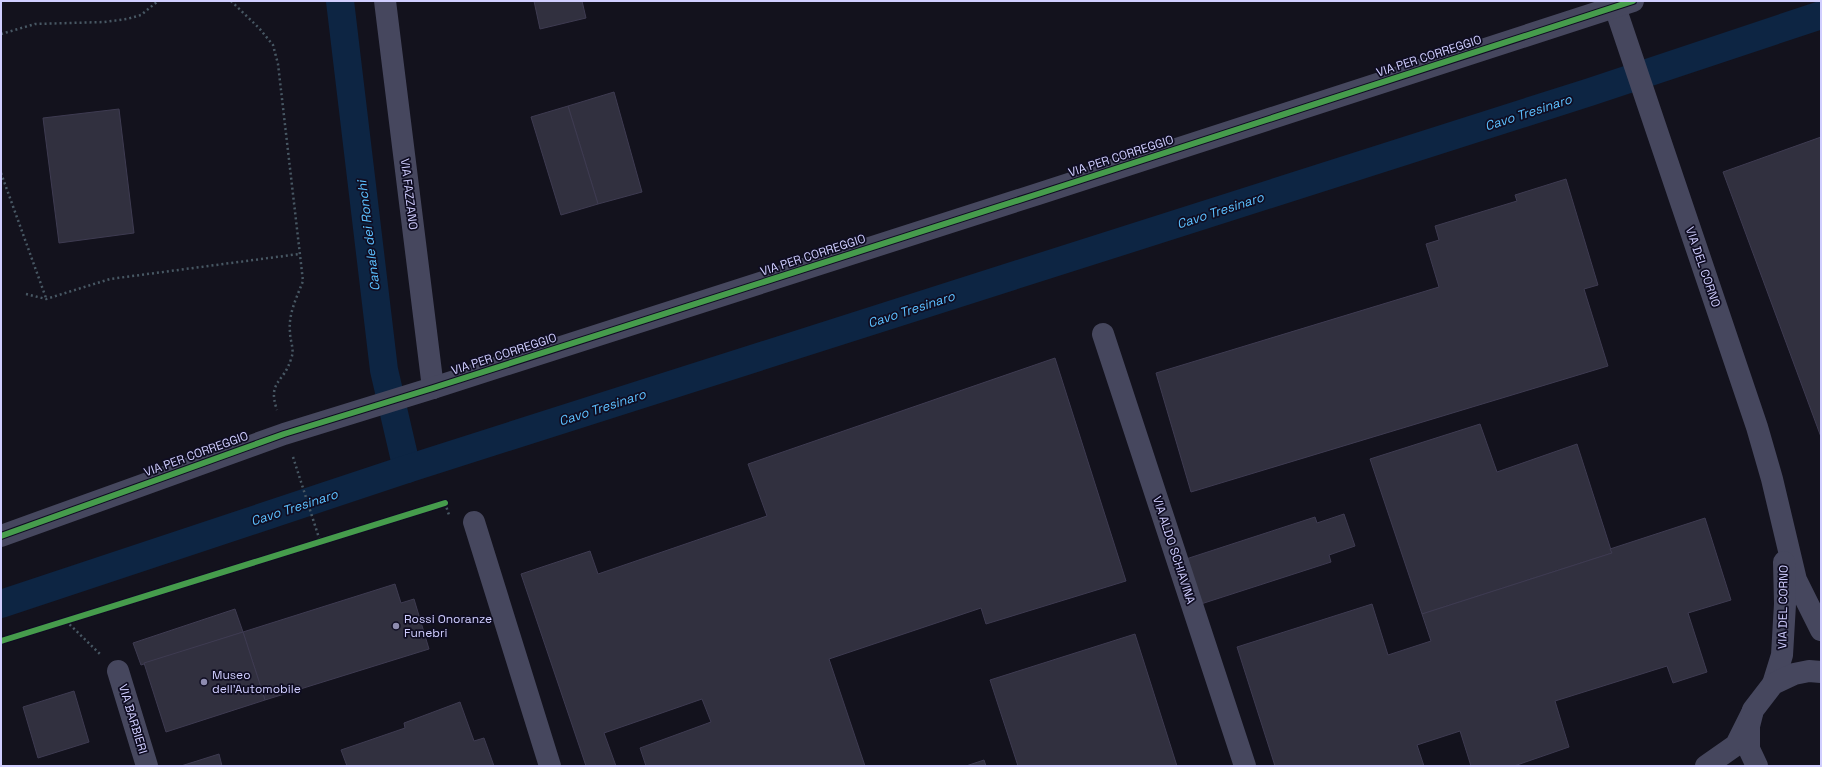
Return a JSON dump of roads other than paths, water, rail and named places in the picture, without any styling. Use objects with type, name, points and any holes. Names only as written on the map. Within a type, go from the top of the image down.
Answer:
[{"type":"street","name":"VIA FAZZANO","points":[[385,1],[434,388]]},
{"type":"street","name":"VIA PER CORREGGIO","points":[[1,536],[284,434],[434,388],[1624,4]]},
{"type":"street","name":"VIA DEL CORNO","points":[[1624,4],[1627,40],[1648,108],[1721,318],[1752,413],[1772,479],[1796,580],[1821,630]]},
{"type":"street","name":"VIA ALDO SCHIAVINA","points":[[1103,334],[1246,766]]},
{"type":"street","points":[[474,522],[550,766]]},
{"type":"street","name":"VIA DEL CORNO","points":[[1757,766],[1749,749],[1749,726],[1753,710],[1773,684],[1782,655],[1785,604],[1784,529]]},
{"type":"street","name":"VIA DEL CORNO","points":[[1773,684],[1794,674],[1809,671],[1821,672]]},
{"type":"street","name":"VIA BARBIERI","points":[[118,672],[147,766]]},
{"type":"street","points":[[1706,766],[1736,745],[1753,710]]},
{"type":"waterway","name":"Canale dei Ronchi","points":[[340,1],[384,370],[407,469]]},
{"type":"waterway","name":"Cavo Tresinaro","points":[[1,604],[407,469],[1590,92],[1821,15]]},
{"type":"place","name":"Rossi Onoranze Funebri","points":[[396,626]]},
{"type":"place","name":"Museo dell’Automobile","points":[[204,682]]}]
